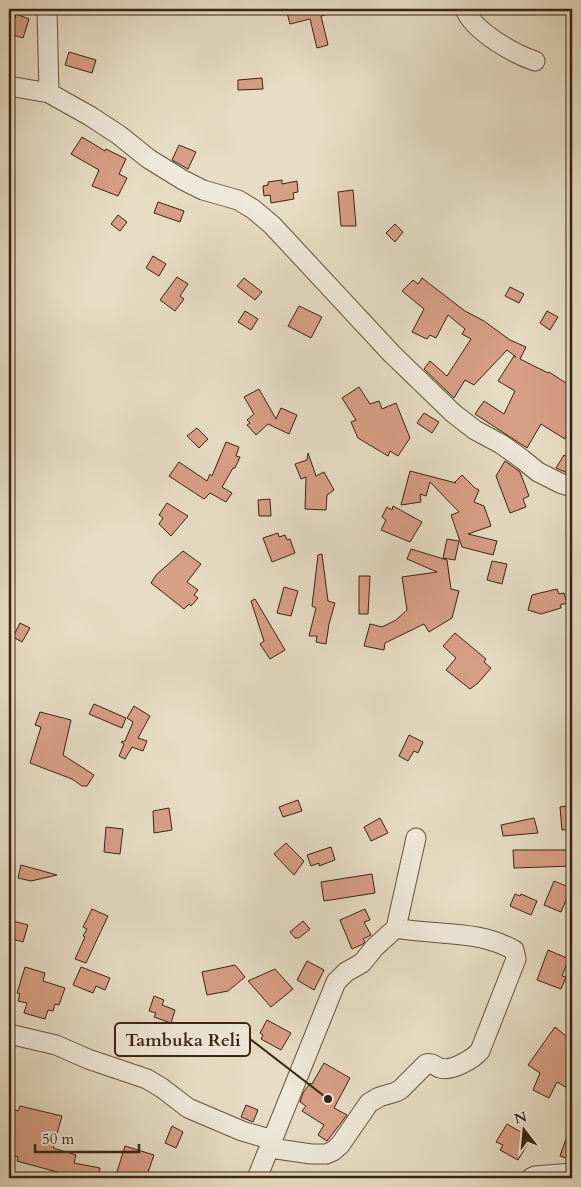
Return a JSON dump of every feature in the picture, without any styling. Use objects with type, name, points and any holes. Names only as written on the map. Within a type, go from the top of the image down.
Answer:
[{"type":"street","points":[[48,9],[49,93]]},
{"type":"street","points":[[465,9],[476,25],[496,41],[520,56],[535,61]]},
{"type":"street","points":[[9,86],[49,93],[90,116],[119,135],[149,159],[183,180],[202,190],[238,200],[253,209],[272,225],[392,354],[452,413],[475,430],[500,444],[538,472],[572,487]]},
{"type":"street","points":[[257,1178],[336,982],[346,972],[362,963],[375,947],[396,928],[416,838]]},
{"type":"street","points":[[9,1034],[56,1045],[88,1059],[147,1079],[195,1112],[272,1144],[311,1154],[326,1154],[340,1145],[369,1103],[401,1089],[426,1064],[434,1064],[440,1068],[446,1068],[467,1061],[480,1051],[516,959],[514,950],[504,944],[471,935],[419,932],[396,928]]},
{"type":"street","points":[[531,1178],[572,1173]]},
{"type":"building","points":[[286,9],[334,9],[335,12],[321,16],[328,45],[317,48],[310,19],[290,24]]},
{"type":"building","points":[[16,14],[29,19],[23,38],[10,34]]},
{"type":"building","points":[[69,52],[96,60],[92,73],[65,65]]},
{"type":"building","points":[[262,78],[263,89],[238,90],[238,80]]},
{"type":"building","points":[[82,137],[105,151],[106,149],[126,159],[119,174],[127,178],[118,196],[92,186],[99,170],[71,154]]},
{"type":"building","points":[[179,145],[196,152],[188,169],[172,160]]},
{"type":"building","points":[[282,180],[282,184],[297,181],[298,192],[293,193],[294,199],[271,203],[270,195],[264,196],[263,186],[268,185],[268,182]]},
{"type":"building","points":[[353,190],[356,226],[341,226],[338,192]]},
{"type":"building","points":[[158,202],[184,211],[180,222],[154,213]]},
{"type":"building","points":[[118,215],[127,222],[120,231],[111,224]]},
{"type":"building","points":[[395,224],[403,232],[395,242],[386,233]]},
{"type":"building","points":[[153,256],[166,264],[159,276],[146,268]]},
{"type":"building","points":[[177,277],[188,284],[180,296],[184,299],[175,311],[160,300]]},
{"type":"building","points":[[244,278],[262,292],[255,300],[237,286]]},
{"type":"building","points":[[422,278],[465,311],[484,321],[510,340],[526,347],[520,359],[549,372],[572,387],[572,421],[565,439],[541,424],[527,448],[475,414],[484,401],[504,414],[515,391],[498,381],[514,356],[516,357],[507,350],[474,385],[465,380],[454,398],[424,369],[430,361],[447,376],[471,339],[462,334],[465,329],[448,315],[436,338],[430,335],[427,339],[412,332],[424,309],[402,291],[413,280],[418,284]]},
{"type":"building","points":[[510,287],[524,294],[519,303],[505,296]]},
{"type":"building","points":[[299,306],[322,317],[311,338],[288,326]]},
{"type":"building","points":[[245,311],[258,319],[251,330],[238,322]]},
{"type":"building","points":[[547,311],[558,317],[550,330],[540,323]]},
{"type":"building","points":[[359,387],[370,404],[379,401],[382,409],[396,403],[410,438],[398,456],[390,451],[388,456],[358,438],[351,422],[356,420],[342,398]]},
{"type":"building","points":[[259,389],[276,419],[281,408],[297,415],[289,434],[268,424],[256,435],[247,425],[250,423],[247,420],[254,414],[244,397]]},
{"type":"building","points":[[424,413],[439,422],[432,433],[417,423]]},
{"type":"building","points":[[197,428],[208,439],[199,448],[187,436]]},
{"type":"building","points":[[226,442],[239,447],[236,456],[240,457],[222,487],[232,493],[226,502],[210,493],[204,499],[169,476],[179,462],[207,481],[210,474],[212,476]]},
{"type":"building","points":[[308,453],[316,476],[324,472],[334,490],[327,495],[326,510],[305,509],[306,477],[301,479],[295,464],[307,460]]},
{"type":"building","points":[[564,455],[572,460],[572,475],[556,468]]},
{"type":"building","points":[[505,461],[520,472],[529,496],[523,499],[526,507],[510,513],[496,476]]},
{"type":"building","points":[[410,471],[456,483],[462,475],[479,490],[474,502],[484,506],[491,526],[468,534],[497,541],[493,555],[462,547],[451,515],[459,512],[430,482],[426,496],[420,494],[421,502],[401,505]]},
{"type":"building","points":[[270,499],[271,516],[259,516],[258,500]]},
{"type":"building","points":[[167,503],[188,516],[171,536],[159,524],[163,518],[159,515]]},
{"type":"building","points":[[393,506],[422,522],[410,542],[381,530],[386,520],[382,517],[387,507],[392,510]]},
{"type":"building","points":[[278,533],[279,537],[285,535],[287,540],[290,539],[295,553],[272,562],[263,538]]},
{"type":"building","points":[[447,539],[459,541],[455,560],[443,558]]},
{"type":"building","points":[[411,549],[447,560],[451,589],[459,591],[452,618],[429,632],[424,624],[385,643],[384,650],[364,646],[370,624],[382,627],[396,620],[407,610],[402,577],[437,572],[407,559]]},
{"type":"building","points":[[183,551],[201,564],[187,582],[198,590],[194,595],[198,598],[191,606],[189,604],[184,609],[151,583],[156,575]]},
{"type":"building","points":[[322,554],[328,601],[335,603],[326,644],[316,642],[317,636],[309,636],[316,608],[312,606],[318,555]]},
{"type":"building","points":[[492,561],[507,564],[502,584],[487,580]]},
{"type":"building","points":[[359,576],[370,576],[368,614],[359,614]]},
{"type":"building","points":[[284,587],[298,591],[291,616],[277,613]]},
{"type":"building","points":[[557,589],[559,594],[564,593],[567,603],[560,605],[561,608],[541,614],[528,610],[532,595]]},
{"type":"building","points":[[255,599],[285,650],[270,659],[260,644],[264,641],[251,601]]},
{"type":"building","points":[[20,623],[30,628],[22,642],[13,637]]},
{"type":"building","points":[[455,633],[486,659],[484,662],[491,668],[470,689],[446,670],[456,658],[443,646]]},
{"type":"building","points":[[94,704],[126,718],[122,728],[89,714]]},
{"type":"building","points":[[134,706],[150,716],[138,738],[147,741],[143,751],[132,747],[125,759],[119,756],[124,744],[121,742],[125,741],[133,722],[127,718]]},
{"type":"building","points":[[40,712],[71,720],[63,755],[94,775],[87,786],[82,786],[72,779],[30,763],[41,727],[35,725]]},
{"type":"building","points":[[409,735],[423,742],[418,753],[414,751],[408,761],[399,756]]},
{"type":"building","points":[[298,800],[302,811],[283,817],[279,807]]},
{"type":"building","points":[[572,805],[572,829],[562,830],[560,807]]},
{"type":"building","points":[[169,808],[172,830],[154,833],[153,811]]},
{"type":"building","points":[[380,818],[388,833],[371,841],[364,827]]},
{"type":"building","points":[[534,818],[538,833],[503,836],[501,825]]},
{"type":"building","points":[[106,827],[123,829],[120,854],[104,852]]},
{"type":"building","points":[[286,843],[304,861],[294,875],[274,854]]},
{"type":"building","points":[[331,847],[335,860],[319,866],[319,863],[311,866],[307,855]]},
{"type":"building","points":[[513,850],[572,850],[572,866],[514,868]]},
{"type":"building","points":[[21,865],[57,875],[31,881],[18,878]]},
{"type":"building","points":[[372,874],[375,893],[324,901],[321,882]]},
{"type":"building","points":[[554,881],[571,888],[561,912],[544,905]]},
{"type":"building","points":[[515,894],[520,896],[521,894],[537,901],[531,915],[510,906]]},
{"type":"building","points":[[92,909],[108,916],[86,963],[75,959],[87,929],[83,927]]},
{"type":"building","points":[[365,909],[370,920],[364,922],[371,935],[363,939],[365,942],[363,944],[352,949],[340,920]]},
{"type":"building","points":[[9,920],[28,925],[23,942],[9,938]]},
{"type":"building","points":[[303,921],[310,929],[299,938],[295,938],[290,932]]},
{"type":"building","points":[[548,950],[569,959],[562,976],[566,977],[561,989],[537,980]]},
{"type":"building","points":[[307,961],[324,970],[314,990],[297,980]]},
{"type":"building","points":[[235,965],[245,977],[228,991],[207,995],[202,972]]},
{"type":"building","points":[[25,967],[45,973],[43,981],[65,988],[59,1005],[55,1004],[53,1011],[48,1010],[45,1019],[24,1013],[27,1003],[18,1001],[20,994],[17,993]]},
{"type":"building","points":[[81,967],[110,978],[105,990],[96,986],[93,993],[73,985]]},
{"type":"building","points":[[275,969],[293,989],[271,1007],[248,981]]},
{"type":"building","points":[[154,996],[164,1000],[162,1005],[175,1010],[171,1023],[154,1017],[156,1013],[149,1011]]},
{"type":"building","points":[[267,1020],[291,1033],[281,1050],[261,1039],[263,1035],[260,1033]]},
{"type":"building","points":[[555,1027],[572,1041],[572,1091],[557,1082],[549,1098],[533,1090],[540,1073],[528,1065]]},
{"type":"building","points":[[324,1063],[350,1078],[334,1108],[347,1115],[327,1141],[318,1135],[324,1125],[302,1111],[306,1106],[300,1102],[303,1093],[310,1083],[312,1084]]},
{"type":"building","points":[[246,1105],[258,1110],[253,1122],[241,1117]]},
{"type":"building","points":[[20,1106],[62,1116],[53,1148],[76,1155],[74,1163],[100,1168],[98,1178],[79,1178],[17,1161],[18,1157],[9,1154],[9,1108],[18,1111]]},
{"type":"building","points":[[507,1124],[531,1138],[518,1160],[500,1150],[503,1145],[496,1142]]},
{"type":"building","points":[[572,1125],[572,1160],[560,1156]]},
{"type":"building","points":[[172,1126],[183,1132],[176,1148],[165,1143]]},
{"type":"building","points":[[125,1146],[154,1155],[146,1178],[125,1178],[116,1175]]},
{"type":"place","name":"Tambuka Reli","points":[[328,1099]]}]
